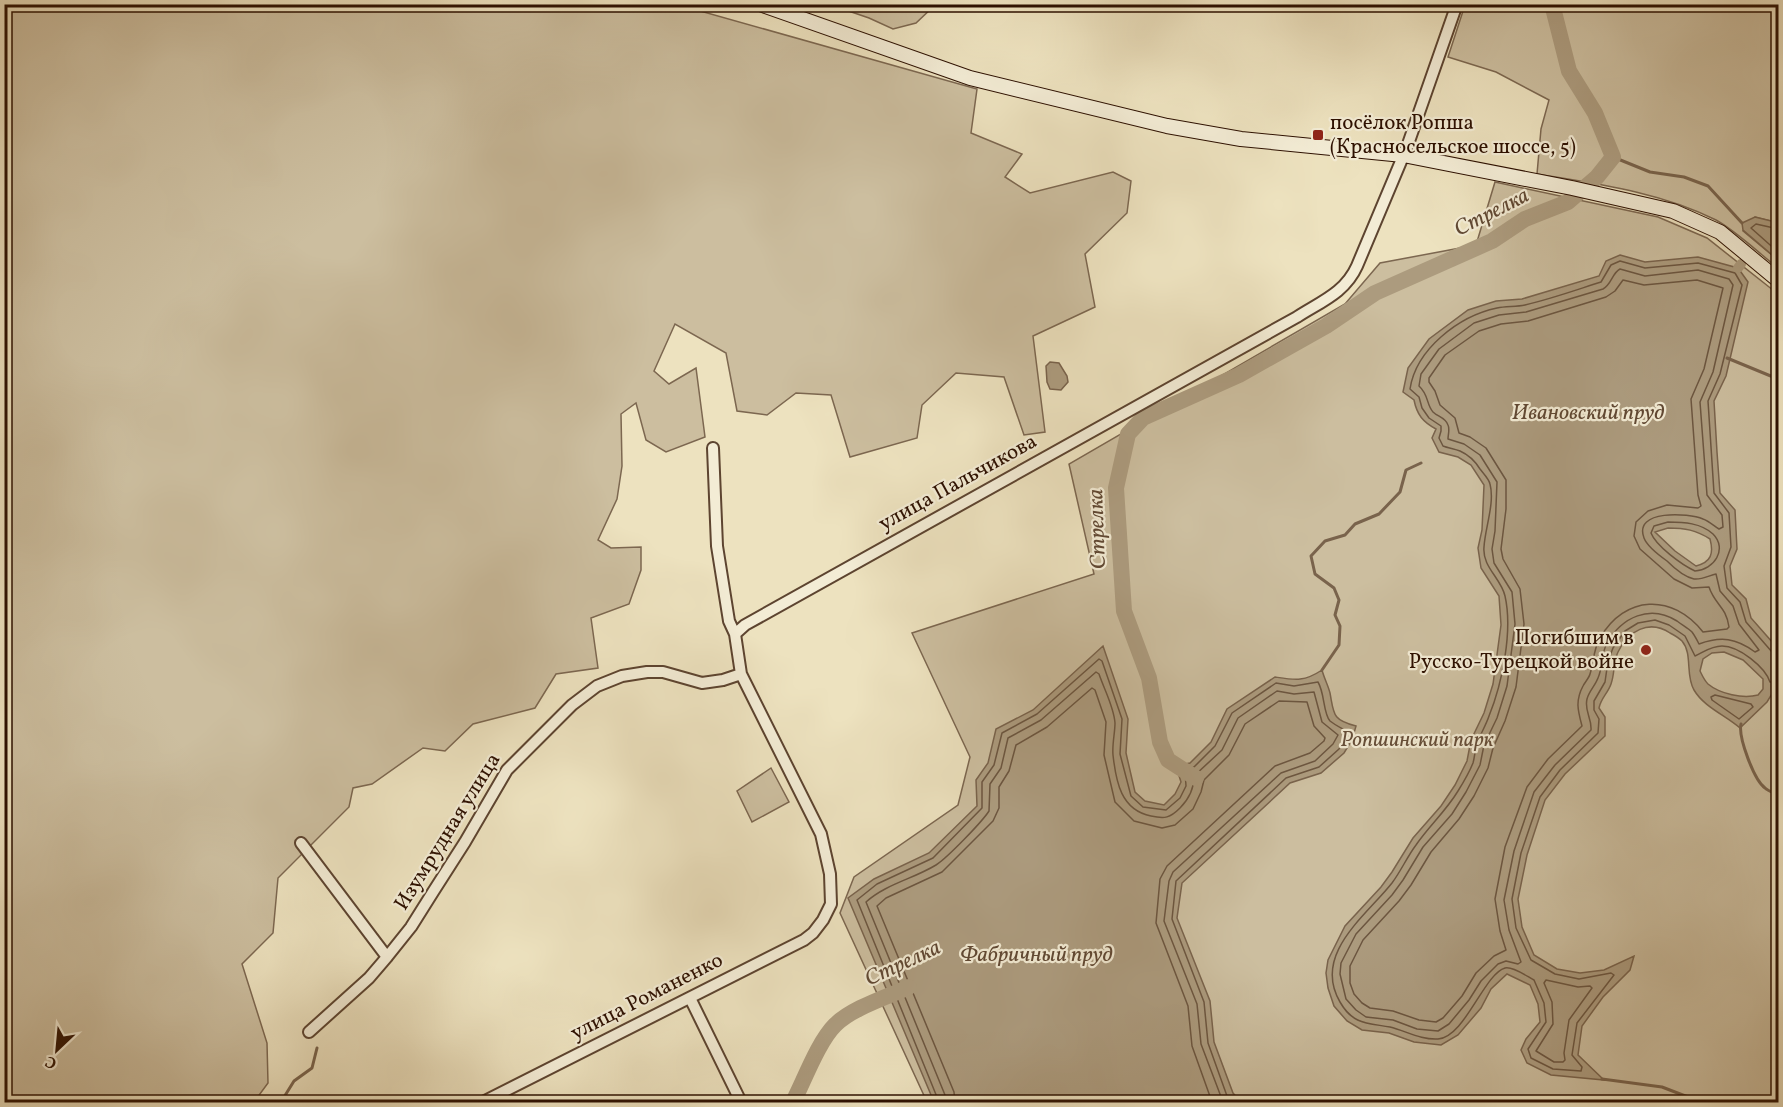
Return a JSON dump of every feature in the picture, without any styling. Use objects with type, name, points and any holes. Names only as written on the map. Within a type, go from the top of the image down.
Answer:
[{"type":"main road","points":[[760,4],[970,78],[1167,126],[1241,139],[1403,155],[1572,188],[1673,211],[1720,232],[1779,280]]},
{"type":"street","name":"улица Пальчикова","points":[[735,634],[746,625],[1297,317],[1343,288],[1351,279],[1403,155],[1457,4]]},
{"type":"street","points":[[713,448],[717,546],[729,621],[735,634],[741,674]]},
{"type":"street","name":"Изумрудная улица","points":[[309,1032],[369,978],[387,957],[411,927],[507,770],[573,705],[597,686],[622,676],[663,672],[702,683],[723,681],[741,674]]},
{"type":"street","name":"улица Романенко","points":[[483,1102],[804,940],[823,920],[831,904],[830,874],[821,834],[741,674]]},
{"type":"street","points":[[301,843],[387,957]]},
{"type":"street","points":[[690,998],[741,1102]]},
{"type":"green space","points":[[5,5],[679,5],[977,89],[971,133],[1022,154],[1005,177],[1030,193],[1113,172],[1131,181],[1127,213],[1085,254],[1095,307],[1033,336],[1045,432],[1024,435],[1004,377],[956,373],[922,405],[917,438],[850,457],[831,395],[796,393],[767,415],[737,411],[726,353],[675,324],[654,371],[669,384],[696,368],[705,437],[666,452],[646,440],[636,403],[621,414],[622,466],[617,499],[598,540],[611,548],[641,547],[641,570],[629,604],[591,618],[598,668],[556,674],[535,708],[473,724],[445,751],[423,748],[372,784],[353,788],[349,807],[278,878],[273,933],[242,964],[267,1043],[268,1083],[254,1102],[5,1102]]},
{"type":"green space","points":[[831,5],[935,5],[916,23],[893,29]]},
{"type":"green space","points":[[1465,5],[1778,5],[1778,219],[1775,222],[1755,217],[1743,231],[1778,260],[1778,268],[1740,236],[1716,220],[1695,210],[1628,190],[1537,174],[1541,129],[1549,100],[1496,72],[1448,57]]},
{"type":"green space","name":"Ропшинский парк","points":[[1495,182],[1658,217],[1707,238],[1778,294],[1778,1102],[927,1102],[840,913],[854,877],[958,805],[970,757],[912,633],[1094,574],[1069,464],[1345,304],[1380,263],[1476,245]]},
{"type":"green space","points":[[771,768],[789,802],[752,822],[737,791]]},
{"type":"water","points":[[1755,217],[1775,222],[1778,219],[1778,260],[1743,230],[1742,223]]},
{"type":"water","name":"Ивановский пруд","points":[[1620,255],[1645,262],[1698,257],[1738,268],[1748,282],[1726,376],[1714,401],[1720,493],[1735,510],[1737,549],[1730,566],[1732,585],[1746,599],[1751,618],[1773,643],[1778,653],[1778,684],[1767,702],[1740,728],[1709,706],[1694,690],[1691,684],[1687,652],[1682,641],[1662,629],[1647,627],[1640,629],[1627,638],[1618,652],[1611,684],[1600,704],[1599,708],[1605,717],[1605,736],[1565,774],[1545,800],[1527,855],[1518,899],[1522,927],[1534,955],[1557,969],[1580,973],[1604,970],[1634,956],[1630,970],[1603,997],[1582,1026],[1578,1055],[1604,1080],[1551,1075],[1527,1063],[1521,1050],[1526,1039],[1540,1022],[1538,1004],[1530,985],[1507,974],[1491,989],[1481,1008],[1458,1035],[1441,1045],[1414,1042],[1389,1033],[1362,1030],[1347,1021],[1334,1006],[1326,973],[1328,960],[1345,926],[1381,887],[1413,838],[1441,806],[1455,785],[1467,761],[1471,740],[1484,713],[1493,684],[1501,625],[1499,596],[1481,568],[1478,548],[1482,530],[1484,485],[1471,465],[1458,457],[1439,452],[1432,438],[1436,429],[1421,418],[1414,400],[1403,392],[1408,368],[1429,339],[1468,310],[1496,301],[1522,299],[1599,276],[1606,261]],"holes":[[[1668,528],[1690,530],[1710,539],[1712,549],[1708,560],[1696,566],[1675,551],[1655,532]],[[1724,652],[1743,660],[1763,679],[1763,689],[1758,695],[1732,695],[1713,688],[1707,682],[1700,671],[1703,659],[1712,653]]]},
{"type":"water","points":[[1050,362],[1059,363],[1067,376],[1068,382],[1061,390],[1050,389],[1047,382],[1046,366]]},
{"type":"water","name":"Фабричный пруд","points":[[1103,646],[1128,719],[1126,753],[1135,792],[1145,801],[1164,805],[1175,794],[1181,782],[1176,766],[1190,763],[1211,742],[1227,709],[1275,677],[1299,679],[1310,677],[1322,670],[1336,715],[1342,721],[1356,726],[1352,740],[1344,753],[1321,773],[1290,783],[1182,883],[1177,918],[1210,1001],[1214,1042],[1233,1093],[1241,1102],[934,1102],[848,898],[874,879],[929,853],[977,806],[976,780],[988,763],[996,729],[1033,710]]},
{"type":"waterway","name":"Стрелка","points":[[1196,778],[1168,760],[1160,742],[1149,678],[1124,611],[1116,488],[1128,434],[1143,418],[1239,375],[1326,326],[1375,293],[1492,241],[1525,219],[1568,202],[1597,177],[1613,157],[1595,113],[1569,71],[1552,4]]},
{"type":"waterway","points":[[1613,157],[1650,172],[1684,177],[1708,186],[1742,223]]},
{"type":"waterway","points":[[1738,268],[1741,264]]},
{"type":"waterway","points":[[1727,358],[1778,379]]},
{"type":"waterway","points":[[1322,670],[1339,645],[1340,626],[1335,615],[1339,600],[1334,588],[1315,574],[1311,556],[1325,541],[1345,535],[1355,524],[1379,514],[1400,492],[1406,470],[1421,463]]},
{"type":"waterway","points":[[1741,724],[1744,748],[1756,776],[1766,789],[1778,795]]},
{"type":"waterway","name":"Стрелка","points":[[793,1102],[817,1051],[835,1025],[860,1008],[909,987]]},
{"type":"waterway","points":[[281,1102],[294,1081],[312,1068],[317,1048]]},
{"type":"waterway","points":[[1602,1079],[1662,1087],[1701,1102]]},
{"type":"place","name":"посёлок Ропша (Красносельское шоссе, 5)","points":[[1318,135]]},
{"type":"place","name":"Погибшим в Русско-Турецкой войне","points":[[1646,650]]}]
